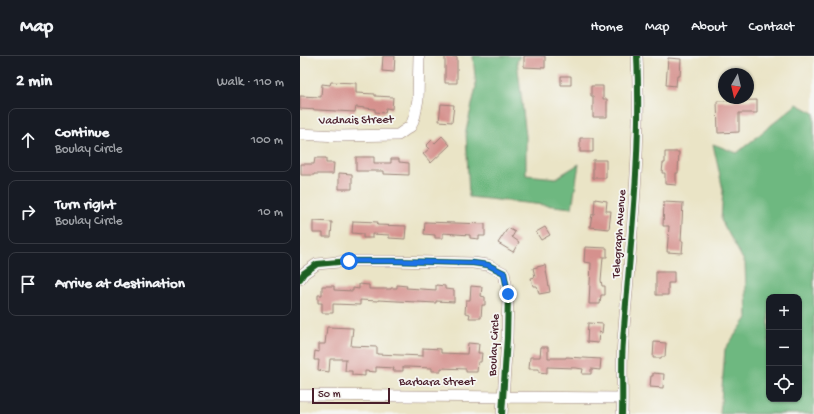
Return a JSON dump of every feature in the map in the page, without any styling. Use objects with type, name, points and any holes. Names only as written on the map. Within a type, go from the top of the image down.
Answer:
[{"type":"street","name":"Vadnais Street","points":[[300,134],[338,136],[398,135],[411,126],[415,115],[418,99],[419,56]]},
{"type":"street","name":"Telegraph Avenue","points":[[622,414],[623,343],[632,243],[636,162],[637,56]]},
{"type":"street","name":"Boulay Circle","points":[[300,279],[304,273],[317,264],[349,261],[473,263],[488,265],[504,273],[508,294],[502,414]]},
{"type":"street","name":"Barbara Street","points":[[300,395],[622,398]]},
{"type":"green space","points":[[473,56],[520,56],[517,61],[526,136],[526,175],[556,178],[579,164],[572,208],[469,197],[466,131],[476,87]]},
{"type":"green space","points":[[797,104],[814,113],[814,414],[720,414],[725,349],[747,318],[745,263],[721,220],[723,190],[713,144],[737,153]]},
{"type":"building","points":[[383,56],[395,56],[394,72],[382,71]]},
{"type":"building","points":[[445,56],[457,57],[457,83],[445,83]]},
{"type":"building","points":[[524,56],[545,56],[545,68],[524,67]]},
{"type":"building","points":[[668,58],[681,59],[680,76],[677,76],[676,86],[666,85]]},
{"type":"building","points":[[561,76],[571,76],[571,85],[561,85]]},
{"type":"building","points":[[331,82],[356,83],[356,93],[393,97],[392,109],[386,108],[385,113],[375,112],[375,109],[356,107],[355,112],[300,109],[300,96],[321,97],[322,84],[330,85]]},
{"type":"building","points":[[591,86],[603,86],[603,99],[607,99],[607,117],[593,117],[593,96],[591,96]]},
{"type":"building","points":[[754,100],[757,100],[757,113],[739,113],[739,132],[718,133],[717,101],[718,104],[754,104]]},
{"type":"building","points":[[441,104],[454,105],[452,122],[439,121]]},
{"type":"building","points":[[442,136],[450,145],[431,163],[423,154],[429,149],[426,146],[432,140],[435,143]]},
{"type":"building","points":[[580,138],[593,138],[593,152],[580,152]]},
{"type":"building","points":[[665,152],[679,152],[676,185],[665,184],[665,173],[662,173],[663,163],[665,163]]},
{"type":"building","points":[[356,157],[374,157],[374,163],[391,163],[391,159],[399,159],[399,162],[409,163],[409,175],[384,174],[384,171],[356,171]]},
{"type":"building","points":[[315,158],[326,158],[326,163],[334,163],[333,174],[301,175],[301,164],[314,164]]},
{"type":"building","points":[[593,160],[606,160],[606,178],[593,178]]},
{"type":"building","points":[[339,173],[352,174],[352,189],[339,189]]},
{"type":"building","points":[[595,199],[607,201],[606,211],[611,211],[609,229],[590,227],[592,214],[594,214]]},
{"type":"building","points":[[664,202],[683,203],[681,241],[683,241],[682,253],[667,252],[669,226],[663,226]]},
{"type":"building","points":[[313,221],[332,222],[331,237],[323,237],[323,233],[313,233]]},
{"type":"building","points":[[353,221],[378,222],[377,225],[406,226],[405,239],[389,238],[389,235],[372,234],[372,238],[363,238],[363,234],[352,233]]},
{"type":"building","points":[[425,222],[485,224],[485,236],[479,236],[479,239],[470,238],[470,235],[443,233],[443,238],[435,238],[435,235],[424,234]]},
{"type":"building","points":[[545,227],[550,235],[541,240],[536,232]]},
{"type":"building","points":[[508,228],[515,232],[512,237],[519,242],[513,252],[498,243]]},
{"type":"building","points":[[585,247],[607,248],[607,257],[603,257],[601,280],[602,286],[605,286],[605,295],[601,295],[600,304],[589,304],[591,263],[584,262]]},
{"type":"building","points":[[545,265],[550,292],[539,294],[537,286],[533,286],[531,278],[535,277],[533,268]]},
{"type":"building","points":[[656,272],[674,272],[674,283],[668,283],[668,295],[656,295]]},
{"type":"building","points":[[359,284],[369,285],[369,289],[391,289],[397,288],[397,285],[407,286],[406,288],[436,290],[436,285],[445,286],[445,289],[454,290],[454,302],[436,301],[436,303],[360,300],[360,305],[333,304],[333,313],[322,313],[322,303],[318,303],[318,295],[322,295],[322,286],[334,286],[334,290],[353,291],[353,288],[359,289]]},
{"type":"building","points":[[471,286],[482,287],[481,296],[485,297],[485,305],[482,305],[481,318],[469,318],[470,314],[465,313],[466,300],[470,300]]},
{"type":"building","points":[[588,323],[603,324],[602,333],[599,332],[598,343],[587,342]]},
{"type":"building","points":[[327,327],[353,328],[351,346],[377,347],[377,354],[423,356],[423,348],[441,349],[441,353],[467,354],[468,343],[479,344],[478,353],[482,353],[481,362],[478,362],[477,372],[466,372],[466,369],[441,368],[441,371],[432,371],[432,368],[408,367],[403,367],[403,371],[393,371],[394,368],[376,367],[376,372],[365,371],[365,376],[352,375],[352,371],[345,371],[346,359],[330,359],[329,372],[318,370],[319,360],[314,360],[315,351],[319,352],[319,344],[325,344]]},
{"type":"building","points":[[654,342],[666,343],[665,357],[653,358]]},
{"type":"building","points":[[541,347],[548,347],[548,358],[566,357],[601,359],[600,370],[591,369],[591,374],[582,374],[583,369],[576,368],[547,367],[547,373],[539,372],[539,369],[529,369],[530,357],[540,357]]},
{"type":"building","points":[[653,373],[664,374],[663,388],[650,387],[651,376],[653,376]]},
{"type":"cycle path","points":[[622,414],[622,350],[637,163],[637,56]]},
{"type":"cycle path","points":[[300,279],[304,273],[317,264],[349,261],[473,263],[488,265],[504,273],[508,294],[502,414]]},
{"type":"route","points":[[349,261],[473,263],[488,265],[504,273],[508,294]]}]
